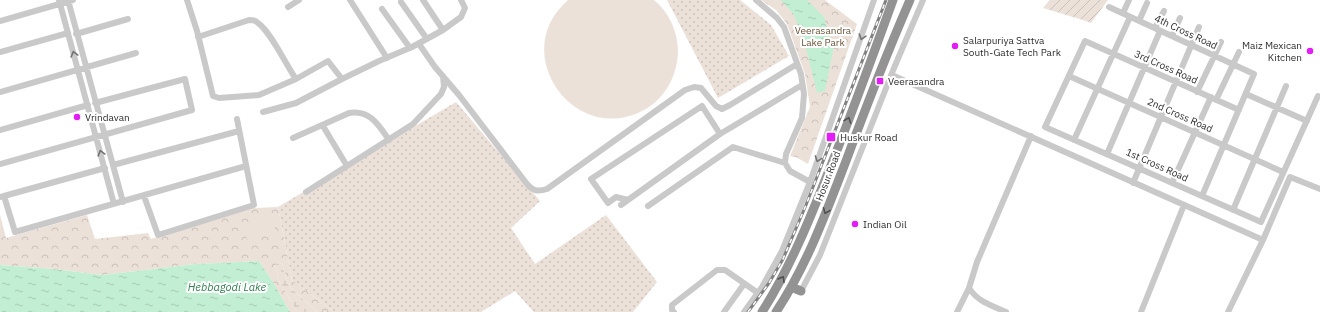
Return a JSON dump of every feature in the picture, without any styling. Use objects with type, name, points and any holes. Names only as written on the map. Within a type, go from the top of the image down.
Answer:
[{"type":"highway","name":"Hosur Road","points":[[762,312],[788,269],[804,235],[893,0]]},
{"type":"highway","name":"Hosur Road","points":[[776,312],[792,287],[807,258],[828,209],[880,70],[910,0]]},
{"type":"highway","points":[[869,65],[880,70]]},
{"type":"highway","points":[[792,287],[801,292]]},
{"type":"street","points":[[0,21],[70,0],[76,34],[123,202]]},
{"type":"street","points":[[187,0],[213,96],[219,98],[259,95],[296,79],[328,61],[342,79]]},
{"type":"street","points":[[288,7],[299,0]]},
{"type":"street","points":[[350,0],[387,58]]},
{"type":"street","points":[[423,0],[443,30]]},
{"type":"street","points":[[264,112],[296,103],[342,79],[419,44],[443,30],[461,17],[465,8],[461,0]]},
{"type":"street","points":[[756,0],[784,27],[800,74],[804,94],[802,118],[786,154],[785,163],[790,171],[810,182]]},
{"type":"street","points":[[744,312],[758,293],[782,251],[810,182],[874,0]]},
{"type":"street","points":[[801,292],[820,255],[923,0]]},
{"type":"street","points":[[1123,13],[1129,0]]},
{"type":"street","points":[[60,2],[114,204]]},
{"type":"street","points":[[401,2],[427,39]]},
{"type":"street","points":[[1139,21],[1148,3]]},
{"type":"street","name":"4th Cross Road","points":[[1109,7],[1254,74],[1246,94]]},
{"type":"street","points":[[382,9],[410,48]]},
{"type":"street","points":[[1107,154],[1144,68],[1164,11]]},
{"type":"street","points":[[1074,140],[1130,17]]},
{"type":"street","points":[[1172,36],[1180,18]]},
{"type":"street","points":[[76,34],[128,19]]},
{"type":"street","points":[[198,37],[249,20],[254,20],[260,24],[268,34],[296,79]]},
{"type":"street","points":[[1133,183],[1199,27]]},
{"type":"street","points":[[0,52],[68,33]]},
{"type":"street","name":"3rd Cross Road","points":[[1069,76],[1085,41],[1239,110]]},
{"type":"street","points":[[1198,92],[1220,42]]},
{"type":"street","points":[[419,44],[527,184],[536,191],[547,189],[685,90],[694,87],[701,88],[716,106],[722,109],[796,64]]},
{"type":"street","points":[[1172,183],[1195,133],[1239,52]]},
{"type":"street","points":[[0,92],[136,53]]},
{"type":"street","points":[[892,75],[1263,240]]},
{"type":"street","points":[[306,192],[413,124],[441,94],[444,87],[443,76]]},
{"type":"street","name":"2nd Cross Road","points":[[1069,76],[1283,172]]},
{"type":"street","name":"1st Cross Road","points":[[1069,76],[1045,127],[1261,222],[1283,172]]},
{"type":"street","points":[[0,164],[192,110],[185,79],[95,104]]},
{"type":"street","points":[[621,205],[720,134],[802,85]]},
{"type":"street","points":[[1233,210],[1286,86]]},
{"type":"street","points":[[1202,196],[1246,94],[1307,121]]},
{"type":"street","points":[[1283,172],[1318,96]]},
{"type":"street","points":[[0,130],[88,105]]},
{"type":"street","points":[[628,200],[616,197],[608,203],[591,179],[702,106],[720,134]]},
{"type":"street","points":[[293,138],[323,126],[349,113],[356,112],[363,113],[372,118],[389,140]]},
{"type":"street","points":[[144,196],[158,235],[254,205],[237,119]]},
{"type":"street","points":[[323,126],[347,166]]},
{"type":"street","points":[[113,165],[239,131]]},
{"type":"street","points":[[957,312],[969,288],[977,262],[1031,136]]},
{"type":"street","points":[[648,206],[733,147],[785,163]]},
{"type":"street","points":[[104,168],[2,197],[15,232],[246,166]]},
{"type":"street","points":[[1228,312],[1263,240],[1290,177],[1320,189]]},
{"type":"street","points":[[1141,312],[1184,205]]},
{"type":"street","points":[[674,312],[672,310],[672,305],[717,270],[725,270],[758,293]]},
{"type":"street","points":[[724,312],[744,284]]},
{"type":"street","points":[[969,288],[976,298],[1006,312]]},
{"type":"green space","points":[[568,0],[654,0],[666,13],[674,28],[678,45],[676,69],[668,88],[649,107],[623,118],[598,117],[576,107],[559,91],[547,70],[544,46],[551,22]]},
{"type":"green space","points":[[667,0],[740,0],[771,25],[789,56],[718,98]]},
{"type":"green space","name":"Veerasandra Lake Park","points":[[761,0],[825,0],[857,24],[808,164],[796,157],[790,156],[810,107],[805,74],[787,24],[776,10]]},
{"type":"green space","points":[[1050,0],[1108,0],[1091,23],[1043,8]]},
{"type":"green space","points":[[456,102],[540,201],[511,228],[535,264],[606,215],[657,282],[633,312],[534,312],[515,291],[481,312],[334,312],[292,280],[278,207]]},
{"type":"green space","points":[[278,207],[292,280],[334,312],[317,312],[289,286],[282,264],[278,263],[275,266],[279,280],[297,312],[290,312],[259,261],[196,264],[102,275],[54,269],[0,265],[0,215],[6,238],[87,215],[95,239],[148,233],[151,239],[253,208]]},
{"type":"green space","points":[[270,216],[276,232],[248,241],[242,225]]},
{"type":"green space","points":[[278,263],[282,264],[289,286],[317,312],[297,312],[279,280],[275,266]]},
{"type":"water","points":[[781,0],[807,0],[824,17],[828,33],[834,46],[825,91],[817,93],[805,44],[794,15]]},
{"type":"water","name":"Hebbagodi Lake","points":[[259,261],[290,312],[0,312],[0,265],[54,269],[102,275],[196,264]]},
{"type":"railway","points":[[748,312],[769,283],[783,259],[806,205],[886,0]]},
{"type":"place","name":"Salarpuriya Sattva South-Gate Tech Park","points":[[955,46]]},
{"type":"place","name":"Maiz Mexican Kitchen","points":[[1310,51]]},
{"type":"place","name":"Veerasandra","points":[[880,81]]},
{"type":"place","name":"Vrindavan","points":[[77,117]]},
{"type":"place","name":"Huskur Road","points":[[831,137]]},
{"type":"place","name":"Indian Oil","points":[[855,224]]}]
